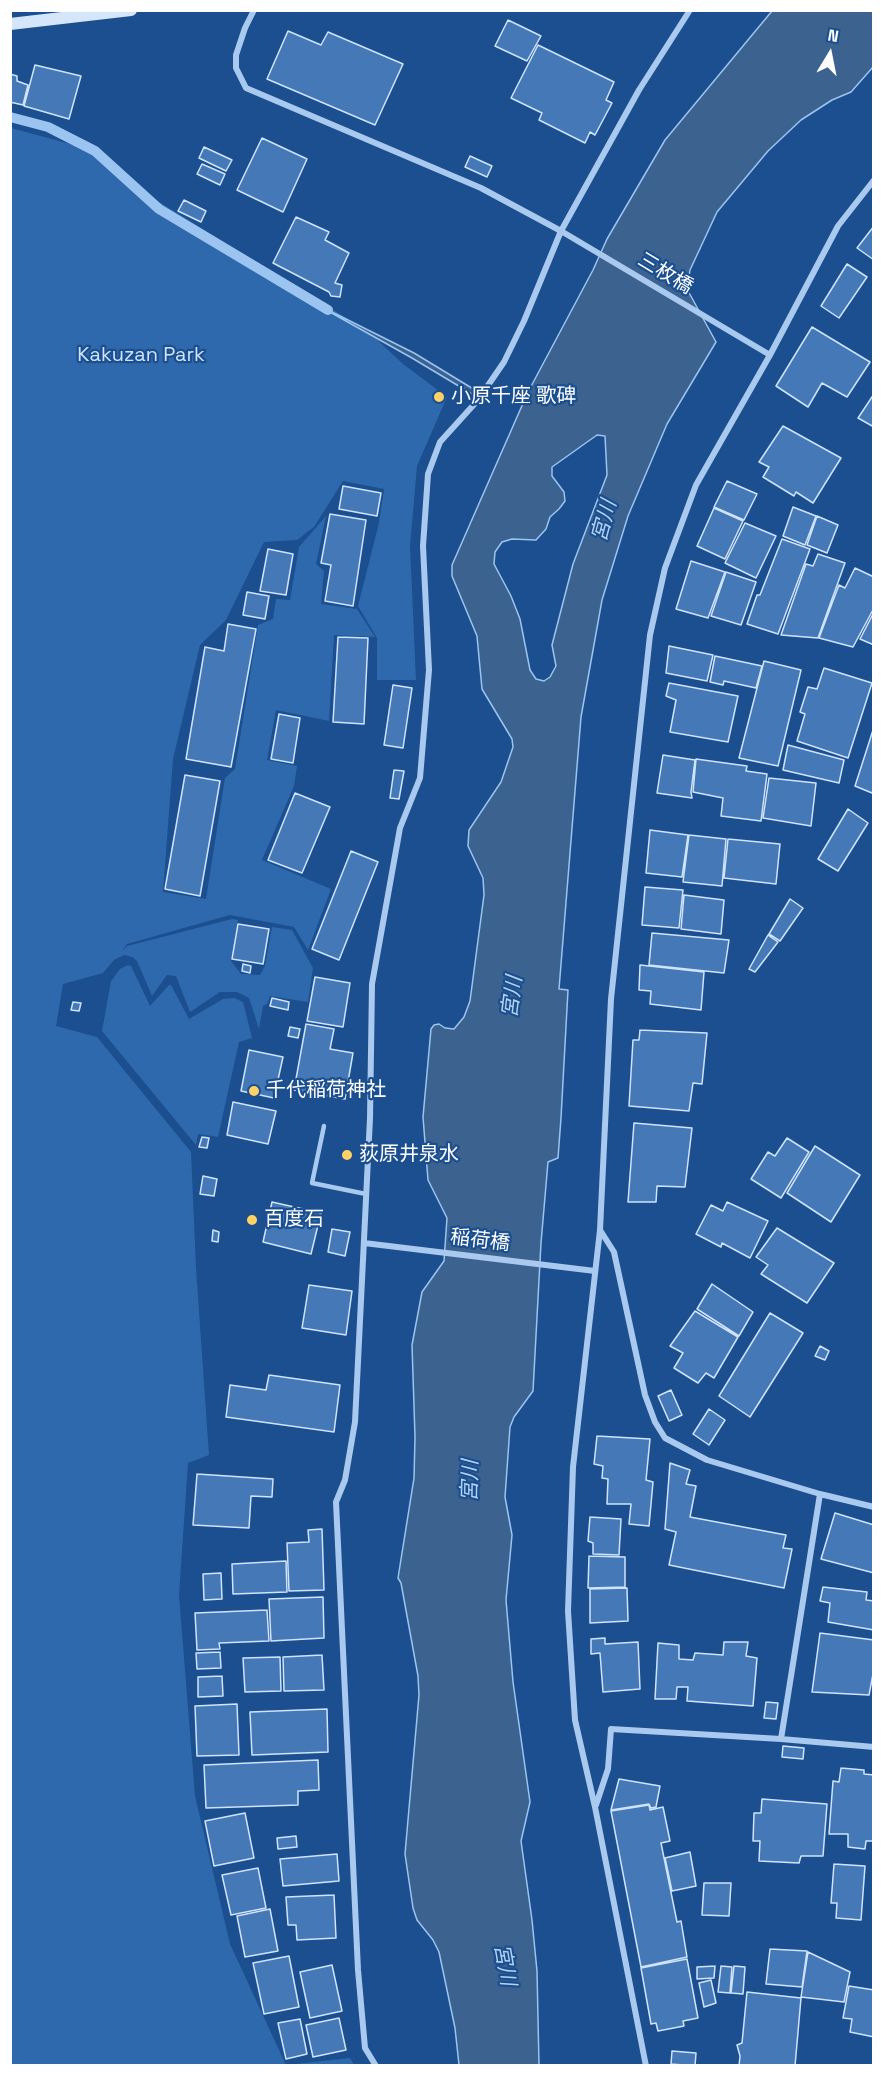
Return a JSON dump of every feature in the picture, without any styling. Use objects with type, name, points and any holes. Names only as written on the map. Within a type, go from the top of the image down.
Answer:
[{"type":"main road","points":[[10,24],[131,10]]},
{"type":"street","name":"三枚橋","points":[[254,10],[236,55],[236,68],[246,88],[481,188],[561,231],[770,355]]},
{"type":"street","points":[[376,2066],[366,2048],[358,1970],[336,1502],[345,1480],[356,1422],[367,1244],[366,1194],[370,1118],[372,984],[400,828],[420,778],[429,670],[423,546],[428,474],[440,442],[478,400],[504,362],[524,321],[561,231],[639,90],[690,10]]},
{"type":"street","points":[[646,2066],[595,1807],[575,1720],[568,1611],[573,1467],[600,1230],[611,999],[650,635],[665,568],[696,486],[770,355],[838,226],[873,180]]},
{"type":"street","points":[[600,1230],[614,1252],[645,1395],[654,1422],[665,1438],[707,1460],[820,1494],[873,1507]]},
{"type":"street","name":"稲荷橋","points":[[367,1244],[595,1271]]},
{"type":"street","points":[[781,1739],[820,1494]]},
{"type":"street","points":[[595,1807],[608,1769],[611,1729],[873,1747]]},
{"type":"lane","points":[[324,1126],[312,1183],[366,1194]]},
{"type":"green space","name":"Kakuzan Park","points":[[11,128],[85,148],[156,200],[369,332],[403,364],[447,397],[417,466],[410,546],[416,680],[377,680],[377,638],[358,606],[379,523],[384,489],[343,481],[314,527],[297,540],[264,542],[226,620],[200,645],[173,759],[163,892],[206,899],[225,778],[235,769],[258,625],[273,619],[276,599],[290,600],[299,547],[326,516],[316,564],[324,571],[321,604],[357,609],[375,637],[334,635],[329,721],[276,710],[267,760],[297,766],[294,786],[262,860],[331,889],[308,950],[294,927],[230,915],[127,944],[122,951],[127,946],[232,919],[238,920],[231,961],[241,974],[260,975],[265,966],[272,927],[292,930],[313,968],[308,1002],[270,996],[267,1004],[263,1006],[259,1029],[249,998],[237,992],[220,992],[190,1012],[176,976],[167,975],[152,996],[137,961],[124,955],[114,960],[103,973],[63,984],[56,1026],[97,1037],[191,1152],[196,1268],[209,1455],[188,1463],[179,1595],[195,1796],[230,1944],[286,2065],[11,2065]]},
{"type":"green space","points":[[131,966],[150,1006],[171,985],[189,1019],[223,999],[234,998],[243,1002],[252,1038],[239,1042],[218,1137],[198,1134],[196,1145],[102,1031],[111,981],[120,969]]},
{"type":"green space","points":[[350,2058],[354,2065],[287,2065]]},
{"type":"water","name":"宮川","points":[[772,11],[873,11],[873,67],[851,92],[832,100],[801,120],[768,151],[717,212],[690,270],[687,289],[716,342],[667,424],[628,516],[602,600],[581,717],[559,989],[568,990],[561,1118],[558,1158],[548,1162],[533,1391],[514,1417],[510,1427],[505,1497],[512,1535],[506,1600],[513,1682],[530,1802],[521,1841],[537,1971],[539,2065],[459,2065],[455,2028],[439,1952],[433,1940],[417,1920],[405,1854],[419,1695],[418,1676],[401,1583],[398,1578],[414,1478],[412,1345],[422,1292],[444,1261],[447,1218],[428,1180],[423,1117],[431,1029],[434,1025],[439,1024],[445,1028],[454,1029],[464,1017],[470,1001],[484,895],[483,878],[468,846],[469,830],[501,782],[513,747],[512,739],[482,689],[477,636],[452,576],[452,565],[528,392],[607,239],[665,140]],"holes":[[[597,435],[605,436],[607,475],[573,564],[552,645],[556,666],[550,677],[544,681],[536,679],[530,670],[520,619],[494,564],[495,552],[502,542],[512,539],[536,540],[546,529],[550,517],[565,501],[564,492],[552,476],[552,467]]]},
{"type":"water","points":[[312,302],[414,353],[475,390],[472,394]]},
{"type":"building","points":[[508,20],[541,36],[527,61],[495,46]]},
{"type":"building","points":[[288,31],[321,45],[328,32],[403,64],[375,125],[267,79]]},
{"type":"building","points":[[538,45],[614,82],[606,100],[612,103],[595,135],[590,132],[585,143],[539,120],[542,113],[511,98]]},
{"type":"building","points":[[35,65],[81,76],[69,119],[24,106]]},
{"type":"building","points":[[10,74],[17,76],[17,81],[28,85],[23,105],[10,102]]},
{"type":"building","points":[[262,138],[307,159],[283,212],[237,190]]},
{"type":"building","points":[[204,147],[232,160],[226,171],[199,158]]},
{"type":"building","points":[[470,156],[492,166],[487,177],[465,167]]},
{"type":"building","points":[[202,164],[225,174],[220,185],[197,174]]},
{"type":"building","points":[[184,200],[206,211],[201,222],[178,211]]},
{"type":"building","points":[[296,217],[329,232],[325,240],[349,253],[335,283],[342,285],[340,297],[331,296],[329,292],[273,263]]},
{"type":"building","points":[[874,226],[874,260],[857,248]]},
{"type":"building","points":[[847,264],[867,277],[839,318],[821,306]]},
{"type":"building","points":[[812,327],[870,362],[847,397],[822,383],[808,407],[776,386]]},
{"type":"building","points":[[874,394],[874,427],[858,418]]},
{"type":"building","points":[[783,426],[841,458],[813,503],[796,492],[794,496],[763,477],[769,467],[759,462]]},
{"type":"building","points":[[727,481],[757,494],[744,520],[714,507]]},
{"type":"building","points":[[343,486],[381,493],[377,516],[339,509]]},
{"type":"building","points":[[793,507],[816,516],[805,545],[783,536]]},
{"type":"building","points":[[714,508],[743,521],[725,559],[697,546]]},
{"type":"building","points":[[330,514],[366,520],[353,606],[325,601],[331,565],[321,563]]},
{"type":"building","points":[[817,516],[838,525],[827,553],[807,545]]},
{"type":"building","points":[[745,523],[776,536],[756,578],[725,563]]},
{"type":"building","points":[[782,539],[810,549],[778,634],[747,624]]},
{"type":"building","points":[[268,549],[293,554],[286,595],[260,591]]},
{"type":"building","points":[[818,554],[845,563],[818,638],[781,635],[806,564],[813,566]]},
{"type":"building","points":[[691,561],[725,572],[708,618],[676,609]]},
{"type":"building","points":[[855,568],[874,577],[874,608],[853,647],[819,638],[839,585],[845,588]]},
{"type":"building","points":[[726,572],[756,582],[741,625],[711,616]]},
{"type":"building","points":[[247,592],[269,596],[265,619],[243,615]]},
{"type":"building","points":[[874,612],[874,645],[860,639]]},
{"type":"building","points":[[228,624],[256,629],[231,767],[186,759],[205,647],[224,651]]},
{"type":"building","points":[[338,637],[368,638],[364,724],[333,722]]},
{"type":"building","points":[[669,646],[713,655],[707,681],[666,673]]},
{"type":"building","points":[[715,656],[762,666],[756,688],[724,681],[723,685],[710,682]]},
{"type":"building","points":[[764,661],[801,670],[778,766],[739,758]]},
{"type":"building","points":[[824,668],[872,683],[848,758],[797,741],[805,714],[800,712],[808,687],[817,689]]},
{"type":"building","points":[[669,683],[738,696],[728,742],[670,732],[676,700],[666,696]]},
{"type":"building","points":[[393,685],[412,688],[403,748],[384,745]]},
{"type":"building","points":[[279,714],[300,718],[293,763],[271,759]]},
{"type":"building","points":[[874,727],[874,788],[872,793],[855,786]]},
{"type":"building","points":[[788,745],[844,760],[839,783],[783,770]]},
{"type":"building","points":[[663,755],[695,760],[692,798],[657,793]]},
{"type":"building","points":[[696,759],[747,766],[746,771],[767,774],[761,821],[721,816],[723,798],[693,792]]},
{"type":"building","points":[[394,770],[404,771],[399,799],[390,798]]},
{"type":"building","points":[[185,775],[220,781],[200,896],[165,889]]},
{"type":"building","points":[[769,778],[816,783],[811,826],[763,818]]},
{"type":"building","points":[[295,793],[330,807],[302,873],[268,860]]},
{"type":"building","points":[[848,809],[868,823],[838,871],[818,859]]},
{"type":"building","points":[[650,830],[688,835],[682,877],[646,873]]},
{"type":"building","points":[[689,835],[726,839],[722,886],[683,882]]},
{"type":"building","points":[[728,839],[780,844],[776,884],[724,878]]},
{"type":"building","points":[[351,851],[378,862],[339,960],[312,949]]},
{"type":"building","points":[[645,887],[683,890],[679,928],[642,925]]},
{"type":"building","points":[[684,895],[724,900],[721,934],[681,929]]},
{"type":"building","points":[[790,899],[803,908],[780,941],[769,934]]},
{"type":"building","points":[[238,924],[269,929],[263,964],[232,959]]},
{"type":"building","points":[[652,933],[729,940],[724,973],[649,965]]},
{"type":"building","points":[[768,935],[778,942],[755,972],[749,969]]},
{"type":"building","points":[[243,964],[251,966],[250,973],[242,971]]},
{"type":"building","points":[[640,965],[704,972],[701,1010],[650,1004],[651,991],[639,990]]},
{"type":"building","points":[[315,977],[350,983],[343,1027],[307,1021]]},
{"type":"building","points":[[272,998],[289,1002],[288,1010],[270,1006]]},
{"type":"building","points":[[73,1002],[81,1003],[79,1011],[71,1010]]},
{"type":"building","points":[[306,1024],[334,1029],[330,1049],[353,1053],[345,1099],[294,1090]]},
{"type":"building","points":[[290,1027],[300,1029],[298,1038],[288,1036]]},
{"type":"building","points":[[640,1030],[707,1033],[702,1084],[693,1083],[689,1111],[629,1106],[633,1040],[639,1040]]},
{"type":"building","points":[[249,1050],[283,1057],[274,1098],[241,1091]]},
{"type":"building","points":[[233,1102],[276,1111],[268,1144],[227,1135]]},
{"type":"building","points":[[634,1123],[692,1128],[685,1187],[657,1186],[656,1202],[628,1202]]},
{"type":"building","points":[[202,1137],[209,1138],[207,1148],[199,1147]]},
{"type":"building","points":[[787,1138],[809,1152],[781,1198],[751,1179],[768,1152],[775,1156]]},
{"type":"building","points":[[815,1146],[860,1175],[831,1222],[787,1193]]},
{"type":"building","points":[[203,1176],[217,1179],[214,1196],[200,1194]]},
{"type":"building","points":[[272,1202],[321,1213],[311,1254],[263,1242]]},
{"type":"building","points":[[727,1202],[768,1221],[750,1258],[722,1243],[721,1247],[696,1234],[711,1205],[723,1211]]},
{"type":"building","points":[[777,1228],[834,1263],[807,1303],[761,1274],[768,1265],[756,1257]]},
{"type":"building","points":[[332,1229],[350,1232],[345,1256],[328,1252]]},
{"type":"building","points":[[213,1230],[219,1232],[218,1242],[212,1241]]},
{"type":"building","points":[[712,1284],[753,1312],[739,1336],[697,1309]]},
{"type":"building","points":[[309,1285],[352,1291],[346,1335],[302,1328]]},
{"type":"building","points":[[695,1311],[738,1337],[714,1378],[706,1373],[698,1383],[674,1368],[683,1353],[670,1346]]},
{"type":"building","points":[[770,1313],[803,1333],[750,1417],[719,1396]]},
{"type":"building","points":[[820,1346],[829,1351],[825,1360],[815,1356]]},
{"type":"building","points":[[269,1375],[340,1385],[334,1432],[226,1417],[230,1385],[266,1390]]},
{"type":"building","points":[[671,1390],[682,1415],[669,1421],[658,1396]]},
{"type":"building","points":[[709,1409],[725,1420],[709,1445],[693,1434]]},
{"type":"building","points":[[597,1436],[650,1439],[646,1480],[653,1482],[649,1526],[629,1524],[631,1504],[607,1504],[608,1479],[602,1478],[603,1466],[594,1464]]},
{"type":"building","points":[[670,1463],[690,1470],[686,1484],[696,1486],[690,1517],[786,1535],[783,1548],[792,1549],[784,1588],[669,1565],[676,1532],[665,1529]]},
{"type":"building","points":[[197,1474],[273,1479],[272,1497],[251,1496],[249,1528],[193,1525]]},
{"type":"building","points":[[835,1513],[874,1525],[874,1573],[821,1559]]},
{"type":"building","points":[[590,1517],[621,1519],[619,1555],[593,1554],[593,1543],[588,1541]]},
{"type":"building","points":[[322,1529],[324,1590],[289,1591],[287,1543],[309,1542],[308,1530]]},
{"type":"building","points":[[589,1556],[625,1557],[625,1587],[588,1588]]},
{"type":"building","points":[[286,1561],[287,1592],[233,1594],[232,1564]]},
{"type":"building","points":[[221,1573],[222,1599],[204,1600],[203,1574]]},
{"type":"building","points":[[823,1587],[867,1592],[866,1600],[874,1601],[874,1630],[828,1622],[830,1603],[820,1601]]},
{"type":"building","points":[[627,1588],[628,1621],[590,1623],[590,1589]]},
{"type":"building","points":[[323,1597],[324,1638],[271,1641],[269,1599]]},
{"type":"building","points":[[267,1610],[269,1641],[219,1643],[220,1649],[197,1650],[195,1613]]},
{"type":"building","points":[[820,1633],[874,1640],[874,1669],[869,1695],[812,1692]]},
{"type":"building","points":[[605,1638],[605,1644],[638,1642],[640,1689],[603,1692],[600,1653],[591,1654],[591,1639]]},
{"type":"building","points":[[724,1642],[748,1642],[746,1656],[757,1658],[753,1706],[687,1701],[688,1687],[677,1687],[676,1699],[655,1699],[658,1643],[679,1645],[679,1659],[693,1660],[695,1653],[723,1655]]},
{"type":"building","points":[[220,1652],[221,1668],[197,1669],[196,1653]]},
{"type":"building","points":[[322,1655],[324,1690],[284,1691],[283,1657]]},
{"type":"building","points":[[280,1657],[281,1691],[245,1692],[243,1658]]},
{"type":"building","points":[[222,1676],[223,1696],[198,1697],[198,1677]]},
{"type":"building","points":[[766,1702],[778,1703],[776,1719],[764,1718]]},
{"type":"building","points":[[237,1704],[239,1755],[197,1756],[195,1706]]},
{"type":"building","points":[[327,1709],[328,1752],[252,1755],[250,1712]]},
{"type":"building","points":[[783,1746],[804,1748],[803,1759],[782,1757]]},
{"type":"building","points":[[318,1760],[319,1790],[298,1791],[298,1805],[206,1808],[204,1765]]},
{"type":"building","points":[[841,1768],[864,1770],[864,1774],[874,1775],[874,1841],[866,1841],[865,1849],[848,1847],[848,1834],[829,1834],[833,1781],[839,1782]]},
{"type":"building","points":[[619,1779],[660,1786],[656,1807],[651,1808],[649,1804],[611,1810]]},
{"type":"building","points":[[762,1799],[827,1804],[823,1856],[801,1856],[799,1863],[759,1861],[760,1841],[753,1841],[754,1813],[761,1813]]},
{"type":"building","points":[[649,1805],[650,1810],[663,1807],[670,1841],[661,1843],[677,1922],[681,1921],[687,1957],[641,1967],[611,1811]]},
{"type":"building","points":[[245,1813],[254,1858],[214,1866],[205,1821]]},
{"type":"building","points":[[296,1836],[297,1847],[278,1849],[277,1838]]},
{"type":"building","points":[[690,1852],[696,1886],[672,1891],[665,1858]]},
{"type":"building","points":[[337,1854],[339,1881],[283,1886],[280,1859]]},
{"type":"building","points":[[834,1864],[865,1866],[861,1920],[836,1918],[837,1903],[831,1903]]},
{"type":"building","points":[[258,1868],[266,1908],[231,1915],[222,1875]]},
{"type":"building","points":[[704,1883],[731,1883],[729,1916],[702,1915]]},
{"type":"building","points":[[334,1895],[336,1938],[297,1940],[296,1925],[288,1925],[286,1897]]},
{"type":"building","points":[[270,1909],[278,1951],[245,1957],[237,1916]]},
{"type":"building","points":[[770,1949],[807,1951],[802,1987],[766,1984]]},
{"type":"building","points":[[808,1952],[850,1972],[844,2002],[801,1997]]},
{"type":"building","points":[[289,1956],[299,2007],[264,2014],[253,1963]]},
{"type":"building","points":[[687,1959],[698,2018],[683,2021],[684,2026],[658,2031],[656,2023],[651,2024],[641,1968]]},
{"type":"building","points":[[332,1965],[342,2011],[310,2018],[300,1972]]},
{"type":"building","points":[[715,1966],[714,1978],[697,1979],[697,1967]]},
{"type":"building","points":[[721,1966],[732,1967],[730,1993],[718,1992]]},
{"type":"building","points":[[734,1966],[745,1967],[743,1994],[731,1993]]},
{"type":"building","points":[[711,1980],[716,2003],[704,2007],[699,1983]]},
{"type":"building","points":[[849,1986],[874,1990],[874,2037],[850,2032],[852,2019],[843,2018]]},
{"type":"building","points":[[747,1992],[801,1998],[795,2066],[739,2066],[740,2056],[737,2045],[742,2043]]},
{"type":"building","points":[[339,2018],[346,2050],[313,2057],[306,2025]]},
{"type":"building","points":[[300,2019],[307,2054],[286,2059],[278,2023]]},
{"type":"building","points":[[672,2051],[696,2053],[695,2066],[671,2064]]},
{"type":"waterway","points":[[10,117],[48,127],[95,151],[159,209],[328,310]]},
{"type":"place","name":"小原千座 歌碑","points":[[439,397]]},
{"type":"place","name":"千代稲荷神社","points":[[254,1091]]},
{"type":"place","name":"荻原井泉水","points":[[347,1155]]},
{"type":"place","name":"百度石","points":[[252,1220]]}]
